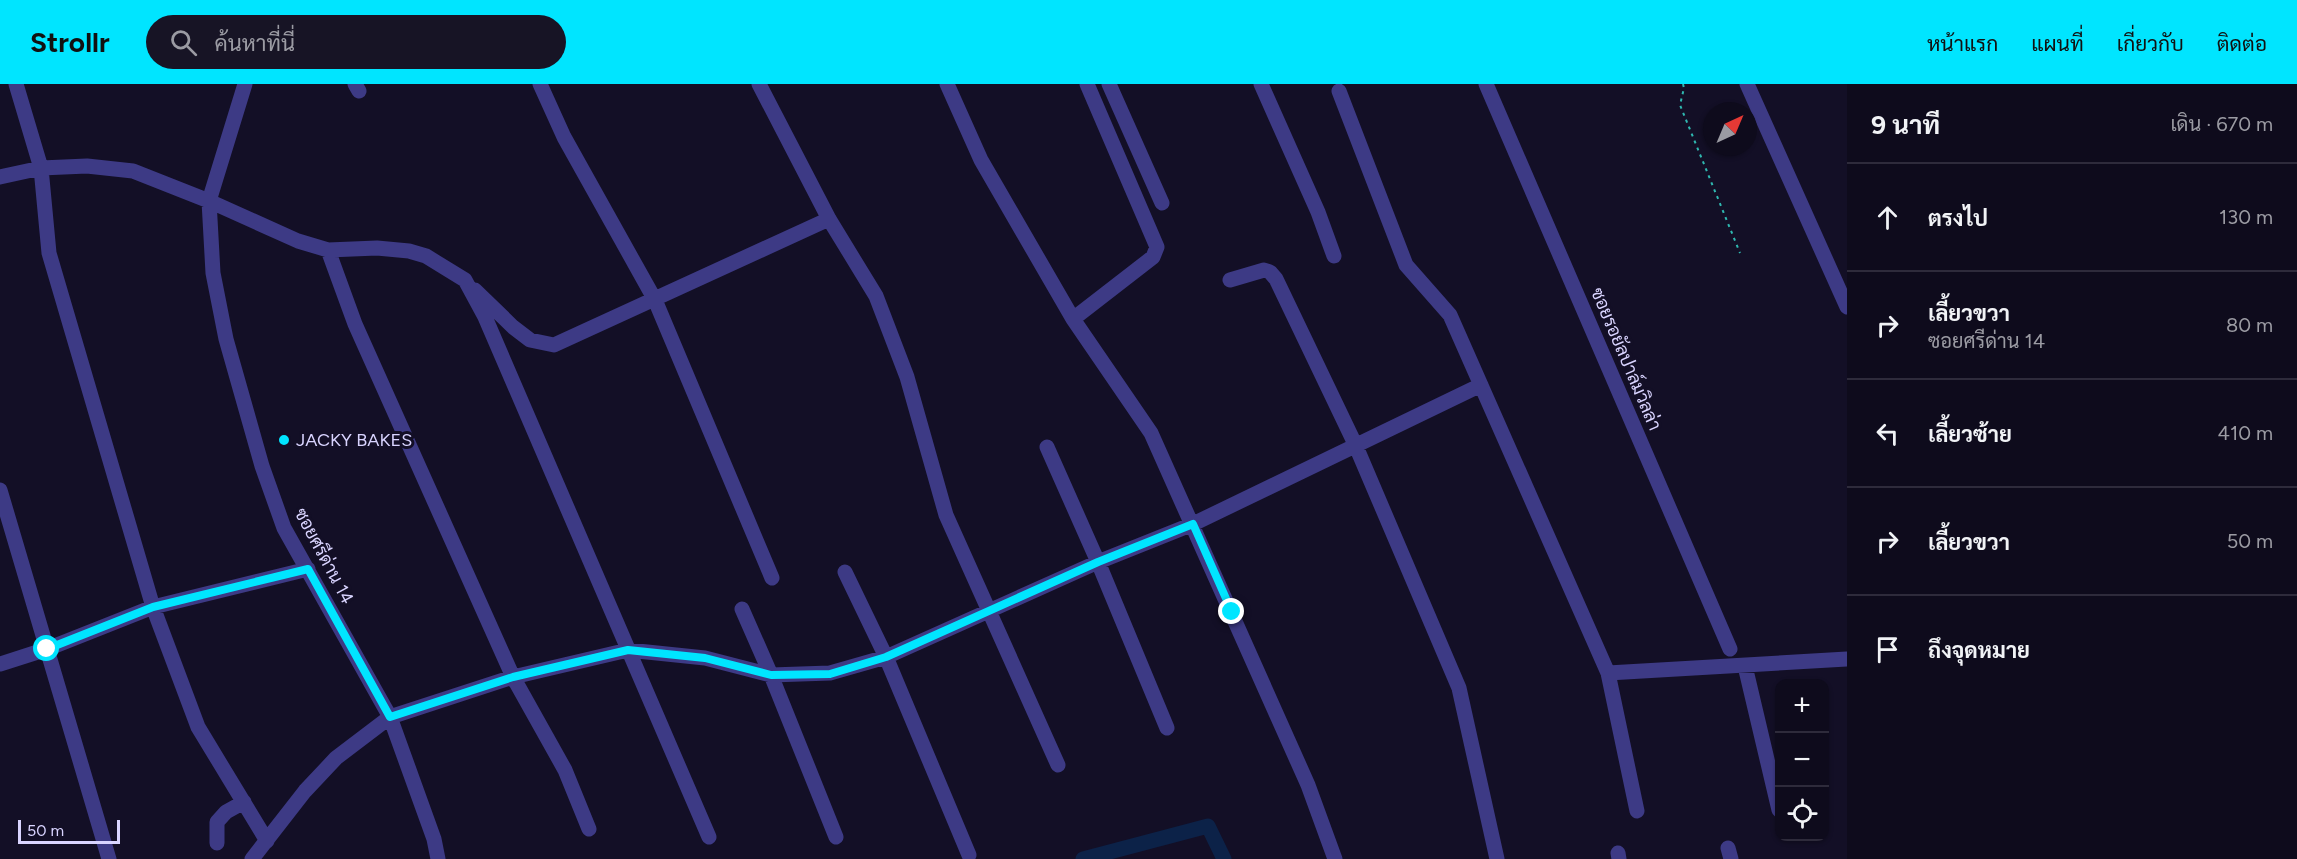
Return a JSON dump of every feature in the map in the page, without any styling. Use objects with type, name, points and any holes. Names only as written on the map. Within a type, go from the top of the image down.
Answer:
[{"type":"street","points":[[16,84],[41,168],[49,253],[153,607],[198,727],[267,841]]},
{"type":"street","name":"ซอยศรีด่าน 14","points":[[244,84],[209,201],[213,273],[226,339],[266,477],[284,528],[390,717],[434,839],[438,859]]},
{"type":"street","points":[[540,84],[564,137],[655,300],[772,578]]},
{"type":"street","points":[[759,84],[828,219],[876,296],[908,377],[946,515],[1058,765]]},
{"type":"street","points":[[947,84],[981,160],[1073,319],[1151,433],[1308,784],[1335,859]]},
{"type":"street","points":[[1073,319],[1153,256],[1157,248],[1087,84]]},
{"type":"street","points":[[1109,84],[1162,203]]},
{"type":"street","name":"ซอยรอยัลปาล์มวิลล่า","points":[[1486,84],[1730,649]]},
{"type":"street","points":[[1748,84],[1847,307]]},
{"type":"street","points":[[1265,85],[1334,256]]},
{"type":"street","points":[[1339,91],[1406,265],[1450,315],[1608,673],[1637,811]]},
{"type":"street","points":[[0,177],[41,168],[87,166],[133,171],[209,201],[298,241],[328,250],[377,248],[409,251],[426,256],[465,280],[513,327],[530,340],[554,345],[828,219]]},
{"type":"street","points":[[328,250],[355,324],[513,677],[565,770],[589,830]]},
{"type":"street","points":[[1230,280],[1264,270],[1270,272],[1276,279],[1355,444],[1459,688],[1497,859]]},
{"type":"street","points":[[465,280],[485,317],[709,837]]},
{"type":"street","points":[[252,859],[305,791],[336,758],[390,717],[513,677],[628,650],[705,658],[771,675],[830,674],[886,657],[1098,562],[1193,524],[1481,384]]},
{"type":"street","points":[[1047,447],[1098,562],[1167,729]]},
{"type":"street","points":[[0,490],[109,859]]},
{"type":"street","points":[[0,664],[47,649],[153,607],[308,569]]},
{"type":"street","points":[[845,572],[886,657],[969,855]]},
{"type":"street","points":[[742,609],[836,837]]},
{"type":"street","points":[[1608,673],[1847,659]]},
{"type":"street","points":[[1745,666],[1775,793]]},
{"type":"street","points":[[217,843],[217,822],[226,812],[244,802]]},
{"type":"path","points":[[1683,84],[1680,105],[1740,253]]},
{"type":"waterway","points":[[1083,859],[1208,826],[1224,859]]},
{"type":"place","name":"JACKY BAKES","points":[[284,440]]},
{"type":"route","points":[[47,649],[153,607],[308,569],[390,717],[513,677],[628,650],[705,658],[771,675],[830,674],[886,657],[1098,562],[1193,524],[1232,612]]}]
